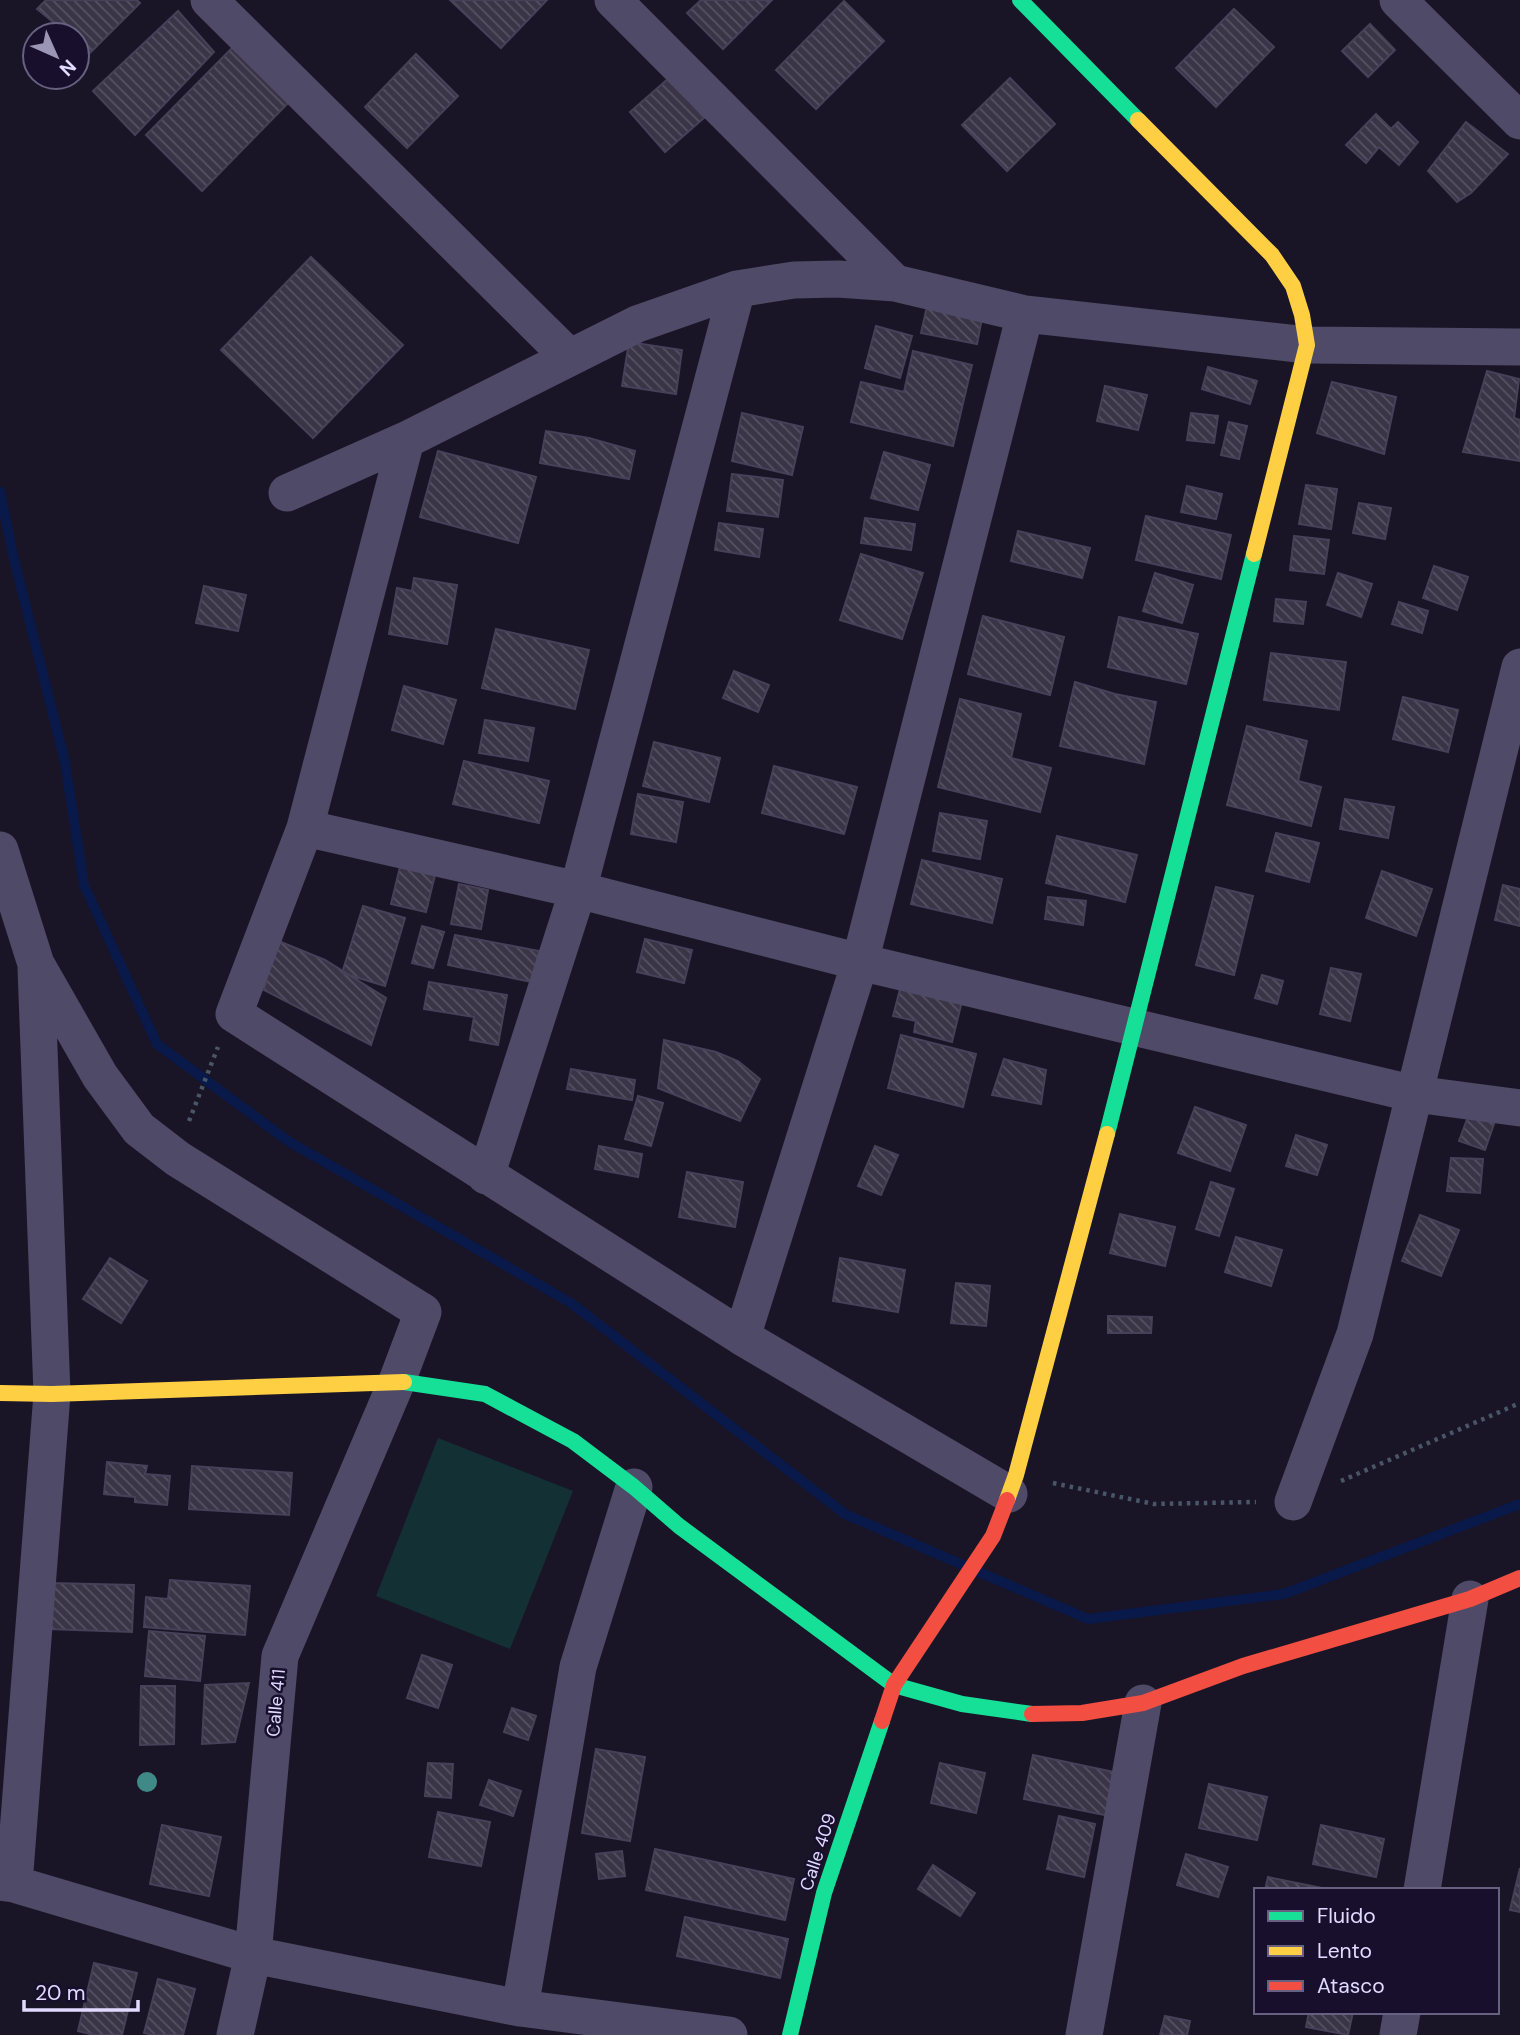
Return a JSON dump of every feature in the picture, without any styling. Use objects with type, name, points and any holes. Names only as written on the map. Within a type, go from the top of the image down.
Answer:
[{"type":"street","points":[[209,0],[569,356]]},
{"type":"street","points":[[613,0],[895,283]]},
{"type":"street","points":[[1020,0],[1272,255],[1293,286],[1307,345]]},
{"type":"street","points":[[1411,4],[1520,121]]},
{"type":"street","points":[[287,492],[406,440],[637,324],[737,289],[794,280],[838,279],[895,283],[1025,314],[1307,345],[1520,347]]},
{"type":"street","points":[[486,1176],[578,890],[737,289]]},
{"type":"street","points":[[742,1337],[860,962],[1025,314]]},
{"type":"street","name":"Calle 409","points":[[790,2035],[824,1893],[894,1685],[993,1536],[1009,1494],[1135,1028],[1307,345]]},
{"type":"street","points":[[406,440],[305,828],[234,1014],[742,1337],[1009,1494]]},
{"type":"street","points":[[1293,1502],[1354,1334],[1520,667]]},
{"type":"street","points":[[305,828],[578,890],[860,962],[1415,1094],[1520,1108]]},
{"type":"street","points":[[0,850],[36,964],[52,1394],[7,1883],[253,1955],[520,2008],[729,2035]]},
{"type":"street","name":"Calle 411","points":[[36,964],[100,1076],[139,1129],[211,1180],[423,1312],[397,1381],[280,1656],[253,1955],[235,2035]]},
{"type":"street","points":[[0,1393],[52,1394],[397,1381],[485,1394],[573,1441],[634,1487],[679,1526],[894,1685],[962,1703],[1024,1714],[1082,1713],[1143,1703],[1243,1667],[1471,1599],[1520,1578]]},
{"type":"street","points":[[520,2008],[578,1667],[634,1487]]},
{"type":"street","points":[[1422,1888],[1471,1599]]},
{"type":"street","points":[[1084,2035],[1143,1703]]},
{"type":"street","points":[[1398,2035],[1402,2014]]},
{"type":"path","points":[[192,1111],[217,1049]]},
{"type":"green space","points":[[438,1438],[573,1491],[510,1649],[376,1596]]},
{"type":"building","points":[[46,0],[137,0],[140,3],[91,52],[91,21],[52,21],[37,9]]},
{"type":"building","points":[[450,0],[547,0],[501,48]]},
{"type":"building","points":[[701,0],[772,0],[723,49],[687,13]]},
{"type":"building","points":[[844,1],[884,41],[816,109],[776,70]]},
{"type":"building","points":[[1234,9],[1274,47],[1216,107],[1176,68]]},
{"type":"building","points":[[178,11],[214,52],[135,135],[93,91]]},
{"type":"building","points":[[1370,24],[1395,50],[1368,77],[1342,51]]},
{"type":"building","points":[[237,43],[293,98],[202,191],[146,135]]},
{"type":"building","points":[[416,54],[458,96],[407,148],[365,107]]},
{"type":"building","points":[[669,78],[704,118],[665,152],[630,112]]},
{"type":"building","points":[[1010,78],[1055,124],[1007,171],[962,125]]},
{"type":"building","points":[[1376,114],[1391,129],[1398,122],[1418,142],[1399,165],[1379,147],[1366,163],[1346,145]]},
{"type":"building","points":[[1466,122],[1508,154],[1471,193],[1457,202],[1428,171]]},
{"type":"building","points":[[311,257],[403,345],[313,438],[221,350]]},
{"type":"building","points":[[928,302],[983,313],[977,344],[921,333]]},
{"type":"building","points":[[876,326],[912,336],[900,378],[865,368]]},
{"type":"building","points":[[629,342],[682,350],[676,394],[622,386]]},
{"type":"building","points":[[913,351],[972,365],[953,446],[851,422],[861,382],[904,392]]},
{"type":"building","points":[[1208,367],[1257,381],[1250,404],[1202,389]]},
{"type":"building","points":[[1487,371],[1519,379],[1514,418],[1520,420],[1520,461],[1463,452]]},
{"type":"building","points":[[1332,382],[1396,397],[1384,454],[1317,433]]},
{"type":"building","points":[[1105,386],[1147,395],[1138,430],[1097,421]]},
{"type":"building","points":[[742,413],[803,427],[792,475],[732,461]]},
{"type":"building","points":[[1191,413],[1218,416],[1214,443],[1187,440]]},
{"type":"building","points":[[1229,422],[1247,426],[1239,459],[1221,455]]},
{"type":"building","points":[[546,431],[589,438],[635,451],[629,479],[540,463]]},
{"type":"building","points":[[438,451],[536,477],[518,543],[420,517]]},
{"type":"building","points":[[884,452],[930,465],[918,510],[871,498]]},
{"type":"building","points":[[732,474],[783,480],[778,517],[727,511]]},
{"type":"building","points":[[1306,485],[1337,489],[1331,529],[1299,524]]},
{"type":"building","points":[[1187,486],[1222,494],[1216,519],[1181,512]]},
{"type":"building","points":[[1359,503],[1391,508],[1385,539],[1353,533]]},
{"type":"building","points":[[1146,516],[1231,535],[1221,579],[1136,560]]},
{"type":"building","points":[[865,518],[915,524],[911,550],[861,543]]},
{"type":"building","points":[[719,523],[763,529],[759,557],[715,550]]},
{"type":"building","points":[[1018,531],[1090,548],[1082,578],[1011,561]]},
{"type":"building","points":[[1294,536],[1329,540],[1324,574],[1290,570]]},
{"type":"building","points":[[861,554],[923,573],[902,639],[840,620]]},
{"type":"building","points":[[1434,566],[1468,577],[1457,610],[1423,598]]},
{"type":"building","points":[[1155,573],[1193,585],[1182,623],[1143,611]]},
{"type":"building","points":[[1338,573],[1372,584],[1361,617],[1327,605]]},
{"type":"building","points":[[414,578],[457,585],[447,644],[389,634],[397,588],[412,591]]},
{"type":"building","points":[[204,586],[246,595],[238,631],[196,623]]},
{"type":"building","points":[[1276,599],[1306,602],[1303,624],[1274,621]]},
{"type":"building","points":[[1399,602],[1428,611],[1422,633],[1392,624]]},
{"type":"building","points":[[983,616],[1064,637],[1050,695],[968,674]]},
{"type":"building","points":[[1119,617],[1198,634],[1186,684],[1108,667]]},
{"type":"building","points":[[496,629],[589,650],[575,709],[482,688]]},
{"type":"building","points":[[1271,653],[1346,662],[1339,710],[1264,700]]},
{"type":"building","points":[[734,671],[769,685],[758,712],[723,698]]},
{"type":"building","points":[[1075,682],[1156,702],[1144,764],[1060,746]]},
{"type":"building","points":[[404,686],[456,700],[443,744],[392,730]]},
{"type":"building","points":[[1403,697],[1458,710],[1448,752],[1393,739]]},
{"type":"building","points":[[960,699],[1021,714],[1011,758],[1051,768],[1040,812],[938,787]]},
{"type":"building","points":[[485,720],[534,728],[528,761],[479,753]]},
{"type":"building","points":[[1247,726],[1307,741],[1298,781],[1321,787],[1311,826],[1227,805]]},
{"type":"building","points":[[654,742],[720,758],[709,802],[643,786]]},
{"type":"building","points":[[464,761],[549,781],[539,823],[453,804]]},
{"type":"building","points":[[774,766],[857,787],[844,834],[762,813]]},
{"type":"building","points":[[638,794],[683,802],[676,842],[631,834]]},
{"type":"building","points":[[1345,799],[1394,807],[1388,838],[1340,829]]},
{"type":"building","points":[[940,813],[987,821],[980,859],[933,851]]},
{"type":"building","points":[[1276,833],[1319,843],[1309,882],[1266,871]]},
{"type":"building","points":[[1057,836],[1137,855],[1125,902],[1046,883]]},
{"type":"building","points":[[922,860],[1002,879],[992,923],[911,904]]},
{"type":"building","points":[[400,867],[435,875],[426,912],[391,904]]},
{"type":"building","points":[[1382,871],[1432,889],[1416,936],[1366,918]]},
{"type":"building","points":[[459,884],[488,890],[481,929],[451,924]]},
{"type":"building","points":[[1503,885],[1520,889],[1520,926],[1495,920]]},
{"type":"building","points":[[1216,887],[1253,896],[1234,975],[1196,965]]},
{"type":"building","points":[[1048,897],[1086,901],[1083,925],[1045,919]]},
{"type":"building","points":[[363,906],[405,918],[385,986],[342,973]]},
{"type":"building","points":[[422,926],[444,932],[433,968],[412,963]]},
{"type":"building","points":[[455,935],[539,951],[532,982],[448,965]]},
{"type":"building","points":[[645,939],[692,950],[684,983],[637,972]]},
{"type":"building","points":[[276,940],[325,960],[386,998],[371,1045],[264,990]]},
{"type":"building","points":[[1331,968],[1361,974],[1350,1021],[1320,1014]]},
{"type":"building","points":[[904,974],[963,997],[952,1042],[914,1032],[916,1021],[893,1016]]},
{"type":"building","points":[[1262,975],[1283,981],[1277,1004],[1255,998]]},
{"type":"building","points":[[429,982],[507,995],[498,1045],[470,1040],[474,1017],[424,1009]]},
{"type":"building","points":[[901,1035],[976,1054],[963,1107],[888,1088]]},
{"type":"building","points":[[664,1040],[716,1052],[738,1061],[760,1079],[740,1121],[658,1088]]},
{"type":"building","points":[[1004,1059],[1046,1070],[1041,1104],[992,1095]]},
{"type":"building","points":[[571,1069],[635,1080],[632,1100],[567,1089]]},
{"type":"building","points":[[638,1096],[663,1103],[651,1146],[625,1139]]},
{"type":"building","points":[[1472,1106],[1497,1115],[1485,1150],[1459,1141]]},
{"type":"building","points":[[1195,1107],[1246,1125],[1230,1171],[1178,1153]]},
{"type":"building","points":[[1296,1135],[1327,1145],[1317,1175],[1286,1166]]},
{"type":"building","points":[[599,1146],[642,1154],[638,1177],[595,1169]]},
{"type":"building","points":[[875,1146],[898,1155],[881,1195],[858,1186]]},
{"type":"building","points":[[1451,1158],[1483,1159],[1480,1193],[1447,1191]]},
{"type":"building","points":[[687,1172],[743,1182],[735,1227],[679,1217]]},
{"type":"building","points":[[1211,1182],[1234,1189],[1219,1236],[1196,1229]]},
{"type":"building","points":[[1120,1214],[1175,1227],[1165,1266],[1110,1253]]},
{"type":"building","points":[[1420,1215],[1459,1230],[1441,1276],[1402,1261]]},
{"type":"building","points":[[1236,1237],[1282,1250],[1271,1286],[1225,1272]]},
{"type":"building","points":[[110,1258],[147,1281],[121,1323],[83,1299]]},
{"type":"building","points":[[840,1258],[905,1270],[898,1312],[833,1301]]},
{"type":"building","points":[[956,1283],[990,1286],[986,1326],[951,1323]]},
{"type":"building","points":[[1108,1316],[1152,1317],[1151,1333],[1108,1333]]},
{"type":"building","points":[[107,1462],[147,1466],[145,1474],[170,1476],[167,1505],[135,1502],[135,1497],[104,1494]]},
{"type":"building","points":[[192,1466],[292,1473],[289,1515],[189,1509]]},
{"type":"building","points":[[170,1580],[250,1586],[245,1635],[144,1627],[146,1597],[168,1599]]},
{"type":"building","points":[[50,1583],[134,1585],[132,1632],[48,1629]]},
{"type":"building","points":[[149,1631],[205,1636],[200,1681],[145,1676]]},
{"type":"building","points":[[422,1655],[452,1665],[438,1708],[407,1698]]},
{"type":"building","points":[[249,1683],[235,1742],[202,1744],[205,1685]]},
{"type":"building","points":[[141,1686],[175,1686],[174,1744],[140,1745]]},
{"type":"building","points":[[512,1708],[536,1716],[528,1740],[504,1732]]},
{"type":"building","points":[[596,1749],[645,1757],[630,1841],[582,1833]]},
{"type":"building","points":[[1033,1755],[1119,1773],[1110,1816],[1024,1799]]},
{"type":"building","points":[[428,1763],[453,1764],[451,1798],[425,1796]]},
{"type":"building","points":[[940,1763],[985,1773],[976,1813],[931,1803]]},
{"type":"building","points":[[489,1780],[521,1791],[513,1816],[480,1805]]},
{"type":"building","points":[[1209,1784],[1267,1797],[1257,1840],[1199,1828]]},
{"type":"building","points":[[438,1812],[490,1822],[481,1866],[429,1857]]},
{"type":"building","points":[[1059,1816],[1095,1824],[1084,1877],[1047,1869]]},
{"type":"building","points":[[162,1825],[221,1837],[209,1896],[150,1884]]},
{"type":"building","points":[[1321,1825],[1384,1839],[1376,1877],[1313,1864]]},
{"type":"building","points":[[655,1849],[794,1879],[785,1920],[646,1890]]},
{"type":"building","points":[[622,1851],[625,1876],[599,1879],[596,1854]]},
{"type":"building","points":[[1186,1854],[1228,1867],[1218,1897],[1177,1885]]},
{"type":"building","points":[[933,1865],[975,1893],[960,1916],[918,1889]]},
{"type":"building","points":[[1520,1868],[1520,1912],[1510,1910]]},
{"type":"building","points":[[1268,1877],[1322,1888],[1265,1888]]},
{"type":"building","points":[[685,1917],[788,1939],[780,1978],[677,1956]]},
{"type":"building","points":[[94,1963],[137,1973],[122,2035],[94,2035],[78,2031]]},
{"type":"building","points":[[158,1979],[195,1989],[183,2035],[144,2033]]},
{"type":"building","points":[[1309,2014],[1353,2014],[1348,2035],[1306,2027]]},
{"type":"building","points":[[1165,2016],[1190,2021],[1187,2035],[1160,2035]]},
{"type":"waterway","points":[[0,492],[65,762],[84,885],[157,1044],[288,1141],[571,1303],[845,1514],[1088,1619],[1284,1594],[1520,1504]]},
{"type":"traffic: fast","points":[[1020,0],[1138,120]]},
{"type":"traffic: fast","points":[[1107,1134],[1254,554]]},
{"type":"traffic: fast","points":[[404,1382],[485,1394],[573,1441],[634,1487],[679,1526],[894,1685],[962,1704],[1032,1714]]},
{"type":"traffic: fast","points":[[790,2035],[824,1893],[882,1721]]},
{"type":"traffic: slow","points":[[1138,120],[1272,255],[1293,286],[1302,315],[1307,345],[1254,554]]},
{"type":"traffic: slow","points":[[1007,1500],[1107,1134]]},
{"type":"traffic: slow","points":[[0,1393],[52,1394],[404,1382]]},
{"type":"traffic: jam","points":[[882,1721],[894,1685],[993,1536],[1007,1500]]},
{"type":"traffic: jam","points":[[1032,1714],[1082,1713],[1143,1703],[1243,1666],[1470,1599],[1520,1578]]}]
